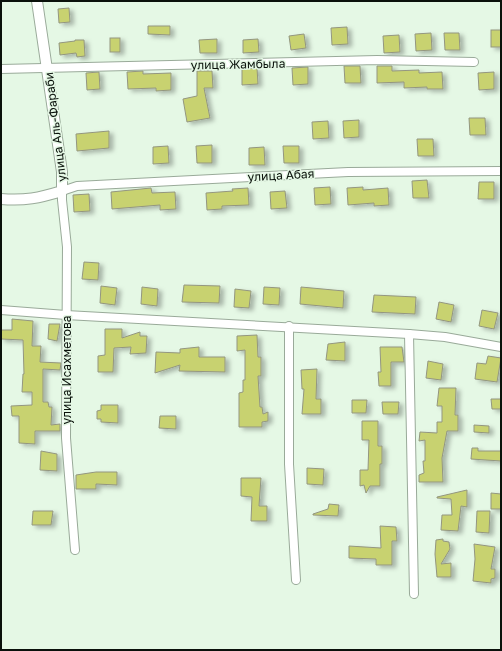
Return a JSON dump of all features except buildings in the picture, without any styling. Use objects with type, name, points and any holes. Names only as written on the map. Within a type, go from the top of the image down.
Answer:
[{"type":"street","name":"улица Аль-Фараби","points":[[1,199],[17,201],[36,199],[62,191],[62,172],[37,1]]},
{"type":"street","name":"улица Жамбыла","points":[[1,69],[377,60],[474,62]]},
{"type":"street","name":"улица Абая","points":[[62,191],[77,186],[348,172],[501,171]]},
{"type":"street","name":"улица Исахметова","points":[[62,191],[67,247],[66,438],[75,550]]},
{"type":"street","points":[[1,310],[409,334],[445,337],[501,346]]},
{"type":"street","points":[[289,326],[289,464],[296,580]]},
{"type":"street","points":[[409,334],[414,594]]}]
